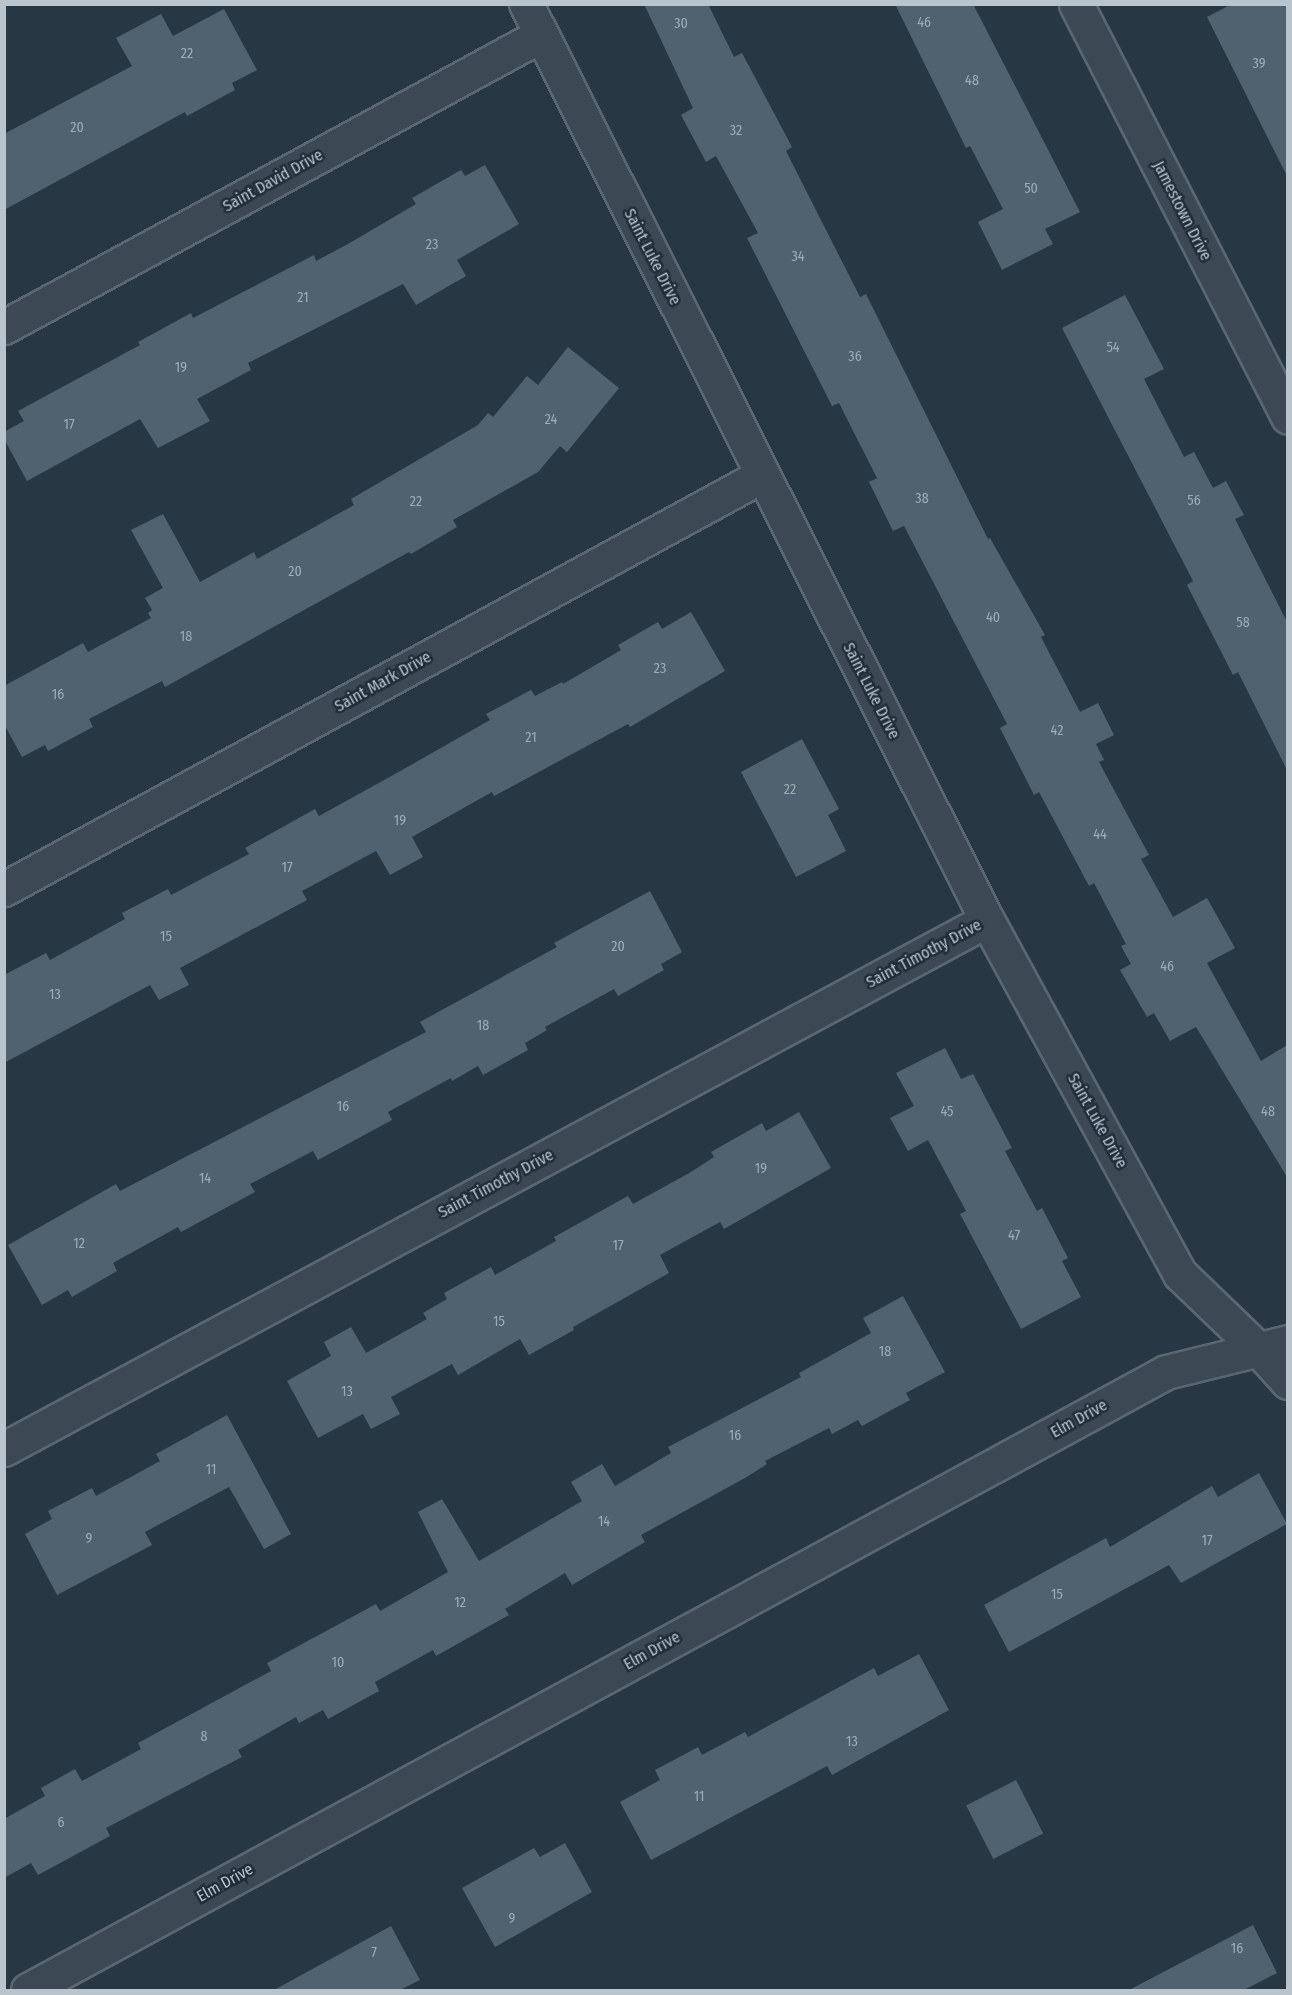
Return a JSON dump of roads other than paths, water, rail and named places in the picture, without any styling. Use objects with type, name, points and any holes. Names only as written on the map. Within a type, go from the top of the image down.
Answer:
[{"type":"street","name":"Saint Luke Drive","points":[[526,4],[761,476],[987,920],[1180,1274],[1273,1346],[1287,1382]]},
{"type":"street","name":"Jamestown Drive","points":[[1076,4],[1287,417]]},
{"type":"street","name":"Saint David Drive","points":[[4,327],[542,35]]},
{"type":"street","name":"Saint Mark Drive","points":[[4,889],[761,476]]},
{"type":"street","name":"Saint Timothy Drive","points":[[4,1449],[987,920]]},
{"type":"street","name":"Elm Drive","points":[[28,1990],[1166,1372],[1273,1346]]}]
